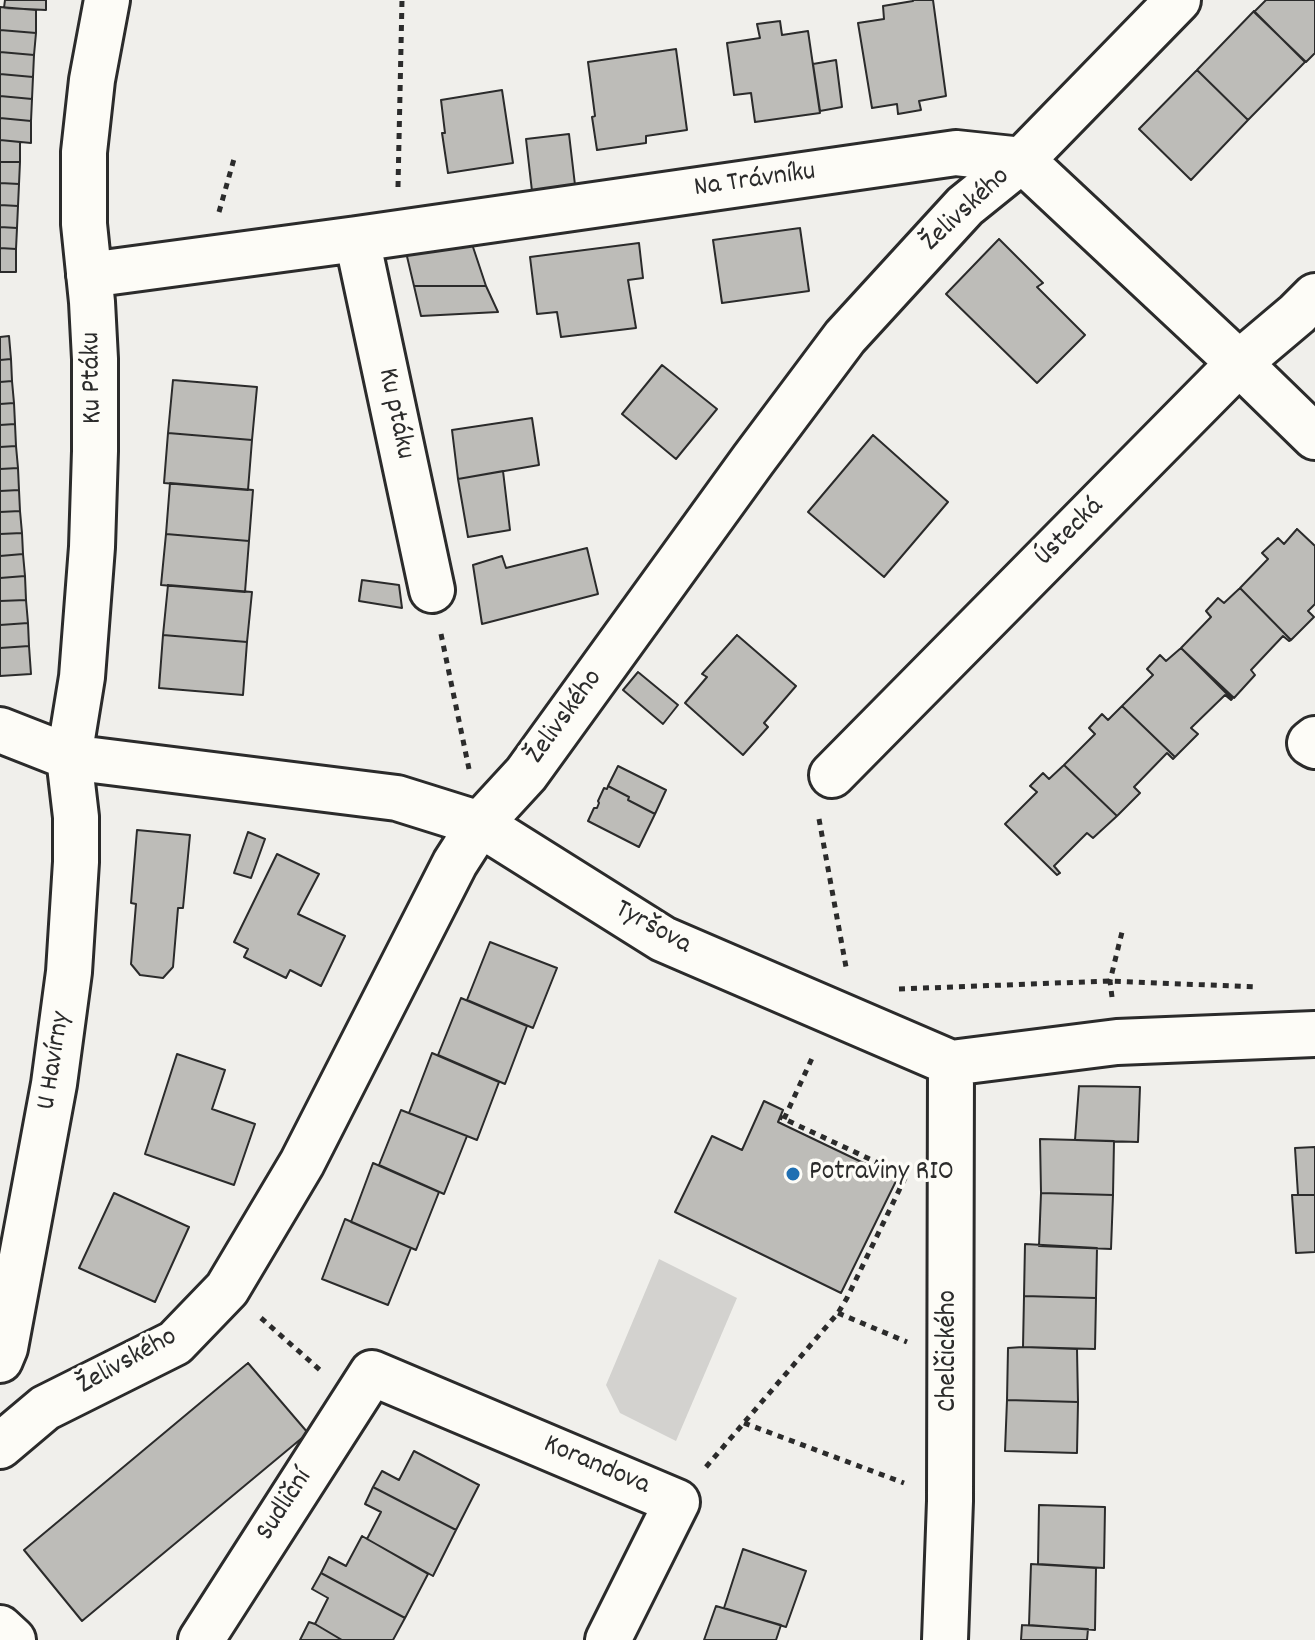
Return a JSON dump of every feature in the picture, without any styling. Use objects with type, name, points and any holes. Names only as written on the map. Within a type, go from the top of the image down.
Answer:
[{"type":"street","name":"Ku Ptáku","points":[[69,757],[82,677],[92,547],[95,451],[95,374],[84,224],[84,152],[92,80],[107,0]]},
{"type":"street","name":"Želivského","points":[[0,1446],[45,1408],[175,1343],[227,1289],[302,1163],[455,863],[480,824],[526,774],[845,337],[965,206],[1022,160],[1178,0]]},
{"type":"street","name":"Na Trávníku","points":[[89,275],[956,153],[1022,160]]},
{"type":"street","points":[[1022,160],[1315,437]]},
{"type":"street","name":"Ku ptáku","points":[[357,239],[432,590]]},
{"type":"street","name":"Ústecká","points":[[832,775],[1239,363],[1315,296]]},
{"type":"street","name":"Tyršova","points":[[0,730],[69,757],[397,798],[480,824],[663,939],[951,1063]]},
{"type":"street","name":"U Havírny","points":[[0,1360],[5,1348],[54,1084],[69,972],[76,862],[76,817],[69,757]]},
{"type":"street","points":[[951,1063],[1117,1042],[1315,1034]]},
{"type":"street","name":"Chelčického","points":[[945,1640],[950,1501],[951,1063]]},
{"type":"street","name":"Korandova","points":[[372,1373],[677,1502],[608,1640]]},
{"type":"street","name":"Sudliční","points":[[201,1640],[372,1373]]},
{"type":"street","points":[[0,1628],[13,1640]]},
{"type":"path","points":[[357,239],[398,197],[402,0]]},
{"type":"path","points":[[432,590],[480,824]]},
{"type":"path","points":[[832,775],[816,802],[850,991],[834,1013]]},
{"type":"path","points":[[1110,981],[1123,928]]},
{"type":"path","points":[[896,989],[1110,981],[1268,987]]},
{"type":"path","points":[[677,1502],[838,1313],[906,1176],[782,1118],[796,1096]]},
{"type":"path","points":[[227,1289],[331,1380],[372,1373]]},
{"type":"path","points":[[838,1313],[949,1359]]},
{"type":"path","points":[[744,1423],[950,1501]]},
{"type":"shaded area","points":[[659,1259],[737,1298],[676,1441],[620,1413],[606,1385]]},
{"type":"building","points":[[5,0],[46,0],[46,10],[4,8]]},
{"type":"building","points":[[933,0],[946,96],[919,101],[921,110],[898,114],[897,104],[872,108],[858,23],[884,19],[883,6]]},
{"type":"building","points":[[1266,0],[1315,0],[1315,53],[1306,62],[1254,12]]},
{"type":"building","points":[[0,7],[36,10],[36,33],[0,30]]},
{"type":"building","points":[[1254,11],[1305,62],[1248,120],[1197,70]]},
{"type":"building","points":[[780,21],[782,35],[808,31],[820,113],[755,122],[751,93],[734,95],[727,43],[760,38],[757,24]]},
{"type":"building","points":[[0,30],[36,33],[34,55],[0,52]]},
{"type":"building","points":[[676,49],[687,130],[646,136],[646,143],[597,150],[588,62]]},
{"type":"building","points":[[0,52],[34,55],[33,77],[0,74]]},
{"type":"building","points":[[836,60],[842,107],[820,111],[813,64]]},
{"type":"building","points":[[1197,70],[1248,120],[1191,180],[1139,129]]},
{"type":"building","points":[[0,74],[33,77],[32,99],[0,96]]},
{"type":"building","points":[[502,90],[513,163],[448,173],[441,100]]},
{"type":"building","points":[[0,96],[32,99],[31,121],[0,118]]},
{"type":"building","points":[[0,118],[31,121],[31,143],[0,140]]},
{"type":"building","points":[[569,134],[575,185],[532,191],[526,139]]},
{"type":"building","points":[[0,140],[20,142],[20,162],[0,162]]},
{"type":"building","points":[[0,162],[20,162],[19,184],[0,183]]},
{"type":"building","points":[[0,183],[19,184],[18,206],[0,205]]},
{"type":"building","points":[[0,205],[18,206],[17,228],[0,227]]},
{"type":"building","points":[[0,227],[17,228],[16,249],[0,248]]},
{"type":"building","points":[[800,228],[809,291],[722,303],[713,240]]},
{"type":"building","points":[[470,238],[486,286],[414,286],[405,248]]},
{"type":"building","points":[[999,239],[1043,283],[1037,287],[1085,335],[1037,383],[946,294]]},
{"type":"building","points":[[639,243],[643,278],[628,280],[636,328],[561,337],[557,312],[537,314],[530,257]]},
{"type":"building","points":[[0,248],[16,249],[16,272],[0,272]]},
{"type":"building","points":[[414,286],[486,286],[498,312],[421,316]]},
{"type":"building","points":[[9,336],[11,359],[0,360],[0,337]]},
{"type":"building","points":[[11,359],[12,381],[0,382],[0,360]]},
{"type":"building","points":[[662,365],[717,409],[676,459],[622,414]]},
{"type":"building","points":[[173,380],[257,387],[252,440],[168,433]]},
{"type":"building","points":[[12,381],[14,403],[0,404],[0,382]]},
{"type":"building","points":[[14,403],[15,424],[0,425],[0,404]]},
{"type":"building","points":[[532,418],[539,465],[458,479],[452,430]]},
{"type":"building","points":[[15,424],[16,446],[0,447],[0,425]]},
{"type":"building","points":[[168,433],[252,440],[248,490],[164,483]]},
{"type":"building","points":[[873,435],[948,502],[884,577],[808,512]]},
{"type":"building","points":[[16,446],[18,468],[0,469],[0,447]]},
{"type":"building","points":[[18,468],[19,490],[0,491],[0,469]]},
{"type":"building","points":[[503,471],[510,530],[468,537],[458,479]]},
{"type":"building","points":[[170,483],[253,490],[249,541],[166,534]]},
{"type":"building","points":[[19,490],[20,511],[0,512],[0,491]]},
{"type":"building","points":[[20,511],[22,533],[0,534],[0,512]]},
{"type":"building","points":[[1297,529],[1315,546],[1315,604],[1308,611],[1314,617],[1291,640],[1240,588],[1268,559],[1262,553],[1278,538],[1284,544]]},
{"type":"building","points":[[22,533],[23,554],[0,556],[0,534]]},
{"type":"building","points":[[166,534],[249,541],[245,592],[161,585]]},
{"type":"building","points":[[587,548],[598,594],[482,624],[473,565],[502,556],[506,568]]},
{"type":"building","points":[[23,554],[25,576],[0,578],[0,556]]},
{"type":"building","points":[[25,576],[26,600],[0,601],[0,578]]},
{"type":"building","points":[[362,580],[399,585],[402,608],[359,601]]},
{"type":"building","points":[[168,585],[252,592],[247,642],[163,635]]},
{"type":"building","points":[[1240,588],[1291,640],[1283,636],[1251,670],[1255,675],[1234,698],[1181,648],[1211,617],[1206,611],[1218,598],[1224,603]]},
{"type":"building","points":[[26,600],[28,623],[0,625],[0,601]]},
{"type":"building","points":[[28,623],[29,646],[0,648],[0,625]]},
{"type":"building","points":[[163,635],[247,642],[243,695],[159,688]]},
{"type":"building","points":[[737,635],[796,686],[764,723],[768,727],[743,755],[685,703],[707,677],[702,674]]},
{"type":"building","points":[[29,646],[31,674],[0,676],[0,648]]},
{"type":"building","points":[[1181,648],[1232,699],[1225,695],[1191,728],[1198,734],[1175,757],[1122,706],[1153,675],[1147,669],[1160,655],[1166,661]]},
{"type":"building","points":[[638,672],[678,705],[663,724],[623,690]]},
{"type":"building","points":[[1122,706],[1175,757],[1173,759],[1167,753],[1134,787],[1140,793],[1117,816],[1064,765],[1095,734],[1089,728],[1102,714],[1108,720]]},
{"type":"building","points":[[1064,765],[1117,816],[1093,838],[1087,833],[1054,866],[1060,873],[1057,875],[1005,824],[1037,792],[1030,786],[1043,773],[1049,779]]},
{"type":"building","points":[[618,766],[666,790],[655,814],[608,786]]},
{"type":"building","points":[[608,786],[655,814],[639,847],[588,821],[594,808],[597,808],[604,788]]},
{"type":"building","points":[[137,830],[190,835],[183,908],[178,908],[173,967],[163,978],[140,975],[131,964],[136,904],[131,903]]},
{"type":"building","points":[[248,832],[265,839],[251,878],[234,873]]},
{"type":"building","points":[[277,854],[319,874],[298,914],[345,936],[321,986],[290,970],[286,978],[244,957],[248,949],[234,942]]},
{"type":"building","points":[[490,942],[557,968],[533,1028],[467,1000]]},
{"type":"building","points":[[461,998],[527,1026],[505,1084],[438,1055]]},
{"type":"building","points":[[432,1053],[499,1082],[477,1140],[409,1113]]},
{"type":"building","points":[[177,1054],[225,1070],[212,1109],[255,1124],[234,1185],[145,1154]]},
{"type":"building","points":[[1079,1086],[1140,1087],[1138,1142],[1075,1140]]},
{"type":"building","points":[[764,1101],[783,1110],[778,1122],[897,1179],[841,1293],[675,1212],[712,1136],[742,1150]]},
{"type":"building","points":[[401,1110],[467,1136],[444,1194],[379,1165]]},
{"type":"building","points":[[1040,1139],[1114,1141],[1113,1195],[1041,1193]]},
{"type":"building","points":[[1315,1147],[1315,1195],[1298,1195],[1295,1148]]},
{"type":"building","points":[[373,1163],[439,1192],[416,1250],[351,1222]]},
{"type":"building","points":[[114,1193],[189,1227],[155,1302],[79,1268]]},
{"type":"building","points":[[1041,1193],[1113,1195],[1111,1249],[1039,1246]]},
{"type":"building","points":[[1292,1195],[1315,1195],[1315,1252],[1296,1253]]},
{"type":"building","points":[[345,1219],[411,1248],[388,1305],[322,1279]]},
{"type":"building","points":[[1025,1244],[1097,1248],[1096,1298],[1024,1296]]},
{"type":"building","points":[[1024,1296],[1096,1298],[1095,1349],[1023,1347]]},
{"type":"building","points":[[1008,1348],[1077,1349],[1078,1402],[1007,1400]]},
{"type":"building","points":[[248,1363],[308,1433],[82,1621],[24,1550]]},
{"type":"building","points":[[1007,1400],[1078,1402],[1077,1453],[1005,1451]]},
{"type":"building","points":[[414,1451],[479,1485],[456,1530],[373,1487],[382,1471],[399,1480]]},
{"type":"building","points":[[373,1487],[456,1530],[433,1576],[367,1539],[381,1512],[365,1504]]},
{"type":"building","points":[[1039,1505],[1105,1507],[1104,1568],[1038,1564]]},
{"type":"building","points":[[362,1536],[428,1574],[405,1618],[321,1573],[329,1557],[346,1566]]},
{"type":"building","points":[[743,1549],[806,1571],[786,1627],[724,1608]]},
{"type":"building","points":[[1031,1564],[1096,1568],[1095,1630],[1029,1625]]},
{"type":"building","points":[[321,1573],[405,1618],[393,1640],[342,1640],[315,1624],[328,1598],[312,1589]]},
{"type":"building","points":[[716,1606],[781,1625],[776,1640],[704,1640]]},
{"type":"building","points":[[309,1622],[315,1624],[342,1640],[300,1640]]},
{"type":"building","points":[[1022,1625],[1088,1629],[1087,1640],[1021,1640]]},
{"type":"place","name":"Potraviny RIO","points":[[793,1174]]}]
